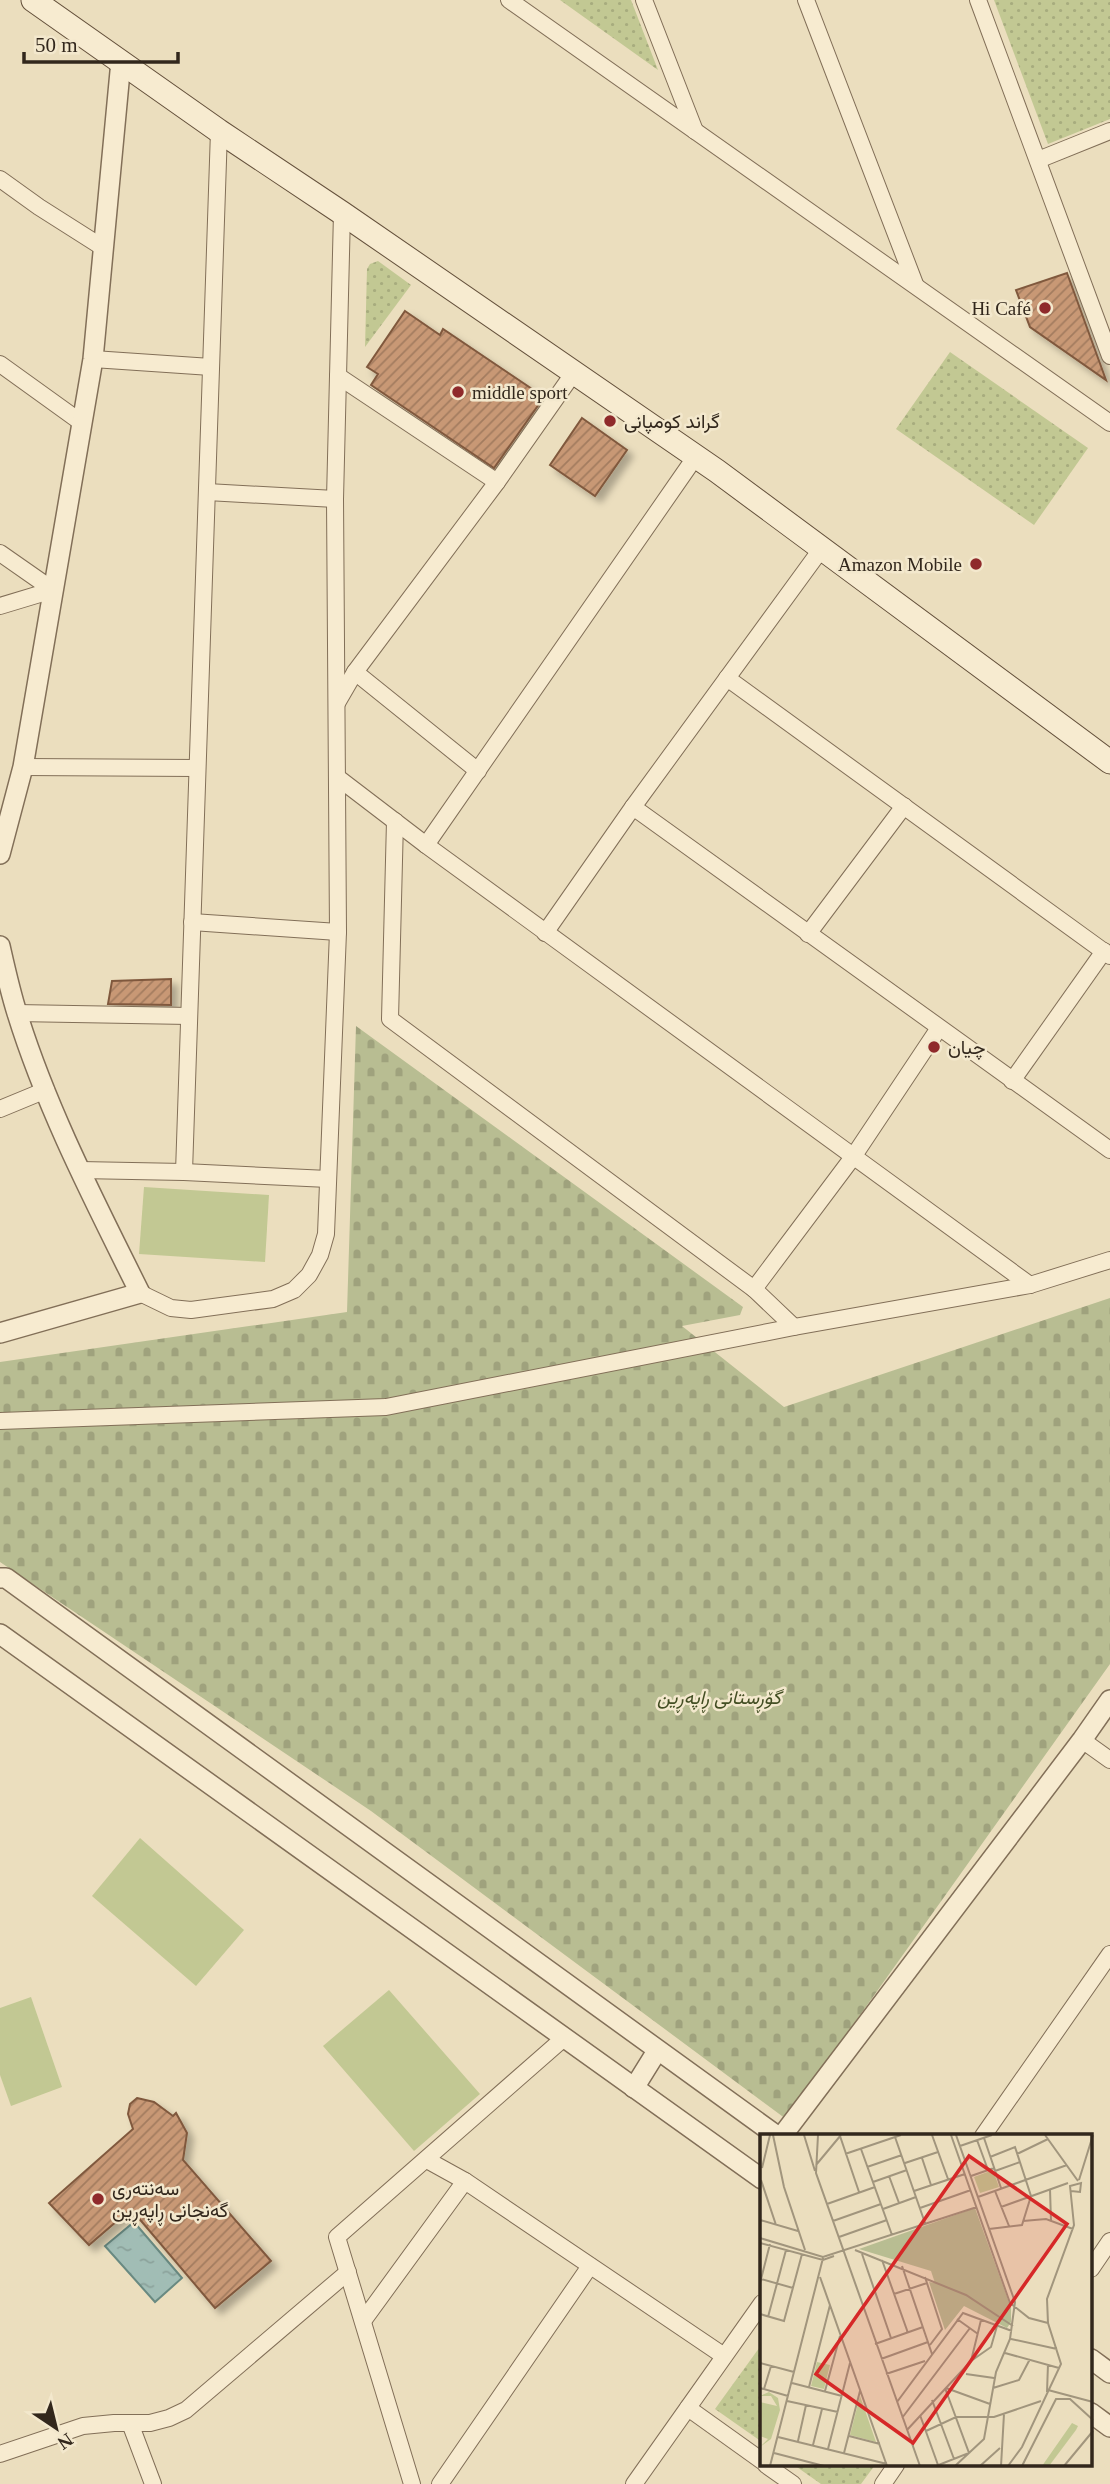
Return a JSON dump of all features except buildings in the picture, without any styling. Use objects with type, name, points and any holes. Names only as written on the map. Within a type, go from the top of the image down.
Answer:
[{"type":"main road","points":[[33,0],[219,131],[575,371],[696,456],[1110,762]]},
{"type":"street","points":[[509,0],[1110,423]]},
{"type":"street","points":[[644,0],[695,131]]},
{"type":"street","points":[[806,0],[915,284]]},
{"type":"street","points":[[978,0],[1110,356]]},
{"type":"street","points":[[0,851],[23,767],[93,359],[121,61]]},
{"type":"street","points":[[184,1172],[219,131]]},
{"type":"street","points":[[1038,160],[1110,131]]},
{"type":"street","points":[[0,179],[103,247]]},
{"type":"street","points":[[0,946],[16,1013],[46,1090],[80,1170],[140,1293],[171,1308],[191,1310],[273,1299],[293,1290],[309,1276],[320,1255],[326,1234],[338,932],[335,499],[342,213]]},
{"type":"street","points":[[93,359],[211,367]]},
{"type":"street","points":[[0,364],[82,423]]},
{"type":"street","points":[[335,705],[355,672],[575,371]]},
{"type":"street","points":[[338,376],[496,482]]},
{"type":"street","points":[[426,845],[696,456]]},
{"type":"street","points":[[206,492],[335,499]]},
{"type":"street","points":[[545,933],[633,807],[822,548]]},
{"type":"street","points":[[0,553],[53,590]]},
{"type":"street","points":[[0,606],[53,590]]},
{"type":"street","points":[[355,672],[478,771]]},
{"type":"street","points":[[727,678],[1107,953],[1012,1081]]},
{"type":"street","points":[[23,767],[197,768]]},
{"type":"street","points":[[337,777],[545,933],[1030,1285]]},
{"type":"street","points":[[808,933],[904,806]]},
{"type":"street","points":[[633,807],[1110,1150]]},
{"type":"street","points":[[395,821],[390,1020],[754,1289],[794,1327]]},
{"type":"street","points":[[192,922],[338,932]]},
{"type":"street","points":[[16,1013],[189,1016]]},
{"type":"street","points":[[754,1289],[853,1157],[939,1028]]},
{"type":"street","points":[[0,1109],[46,1090]]},
{"type":"street","points":[[80,1170],[328,1179]]},
{"type":"street","points":[[0,1421],[386,1407],[794,1327],[1030,1285],[1110,1260]]},
{"type":"street","points":[[0,1333],[140,1293]]},
{"type":"street","points":[[0,1578],[6,1578],[657,2051],[776,2134]]},
{"type":"street","points":[[0,1633],[760,2178]]},
{"type":"street","points":[[781,2134],[1110,1700]]},
{"type":"street","points":[[1082,1740],[1110,1760]]},
{"type":"street","points":[[984,2134],[1110,1954]]},
{"type":"street","points":[[412,2484],[337,2237],[564,2038]]},
{"type":"street","points":[[634,2088],[657,2051]]},
{"type":"street","points":[[427,2160],[465,2181],[724,2356]]},
{"type":"street","points":[[363,2321],[465,2181]]},
{"type":"street","points":[[1092,2268],[1110,2241]]},
{"type":"street","points":[[440,2484],[590,2266]]},
{"type":"street","points":[[0,2454],[75,2428],[159,2421],[186,2410],[348,2272]]},
{"type":"street","points":[[634,2484],[760,2306]]},
{"type":"street","points":[[1092,2360],[1110,2372]]},
{"type":"street","points":[[688,2407],[760,2460]]},
{"type":"street","points":[[1092,2414],[1110,2427]]},
{"type":"street","points":[[130,2423],[153,2484]]},
{"type":"street","points":[[767,2466],[793,2484]]},
{"type":"green space","points":[[560,0],[631,0],[658,70]]},
{"type":"green space","points":[[994,0],[1110,0],[1110,119],[1048,144]]},
{"type":"green space","points":[[378,261],[411,285],[365,347],[367,269],[370,264]]},
{"type":"green space","points":[[950,352],[1088,448],[1034,525],[896,429]]},
{"type":"green space","name":"گۆڕستانی ڕاپەڕین","points":[[356,1026],[743,1307],[740,1315],[682,1326],[784,1407],[1110,1298],[1110,1664],[786,2119],[371,1811],[0,1562],[0,1362],[347,1312]]},
{"type":"green space","points":[[144,1187],[269,1195],[265,1262],[139,1254]]},
{"type":"green space","points":[[140,1838],[244,1930],[196,1986],[92,1896]]},
{"type":"green space","points":[[389,1990],[480,2094],[414,2151],[323,2046]]},
{"type":"green space","points":[[31,1997],[62,2087],[11,2106],[0,2075],[0,2008]]},
{"type":"green space","points":[[760,2347],[760,2441],[715,2409]]},
{"type":"green space","points":[[795,2466],[874,2466],[861,2484],[821,2484]]},
{"type":"water","points":[[134,2222],[182,2278],[155,2302],[105,2246]]},
{"type":"place","name":"Hi Café","points":[[1045,308]]},
{"type":"place","name":"middle sport","points":[[458,392]]},
{"type":"place","name":"گراند كومپانى","points":[[610,421]]},
{"type":"place","name":"Amazon Mobile","points":[[976,564]]},
{"type":"place","name":"چيان","points":[[934,1047]]},
{"type":"place","name":"سەنتەری گەنجانی ڕاپەڕین","points":[[98,2199]]}]
